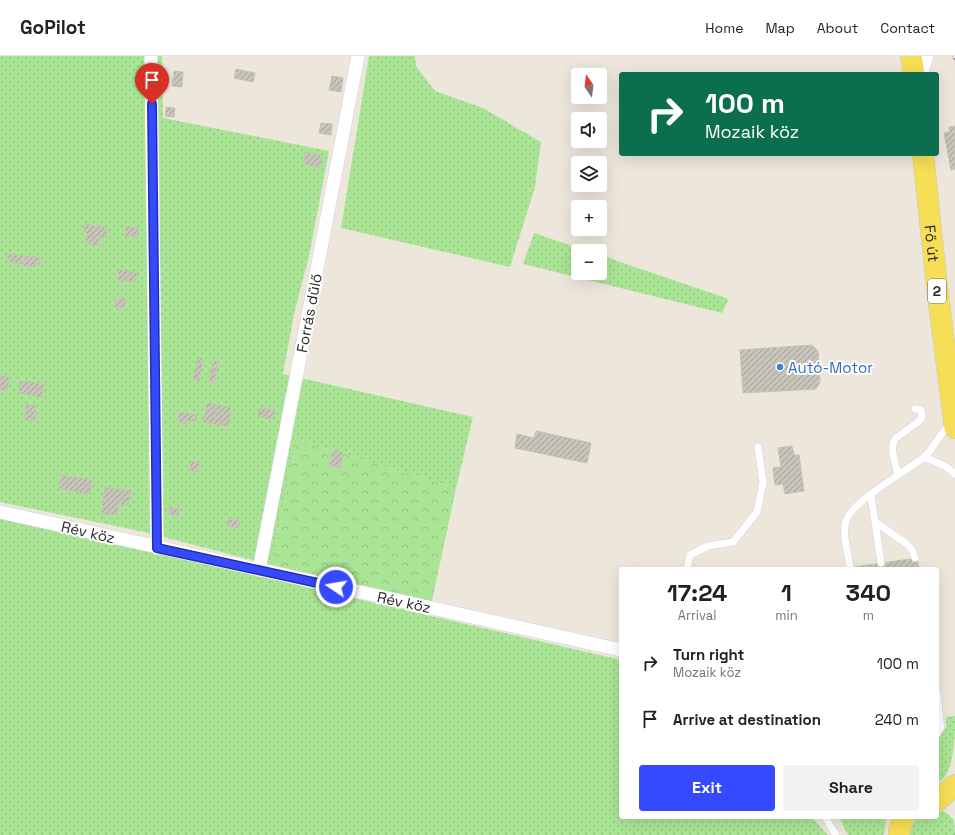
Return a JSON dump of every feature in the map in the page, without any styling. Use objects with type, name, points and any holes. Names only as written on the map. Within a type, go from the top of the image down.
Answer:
[{"type":"main road","points":[[911,56],[914,72]]},
{"type":"main road","name":"Fő út","points":[[923,156],[937,287],[954,424]]},
{"type":"main road","points":[[939,799],[955,785]]},
{"type":"main road","points":[[939,802],[955,809]]},
{"type":"street","points":[[151,56],[157,548]]},
{"type":"street","name":"Forrás dűlő","points":[[260,570],[358,56]]},
{"type":"street","points":[[919,72],[924,56]]},
{"type":"street","name":"Rév köz","points":[[0,512],[619,650]]},
{"type":"lane","points":[[898,475],[893,442],[922,418],[921,410],[915,409]]},
{"type":"lane","points":[[850,567],[845,530],[849,515],[870,496],[924,457],[932,449],[940,436],[954,424]]},
{"type":"lane","points":[[687,567],[690,555],[708,546],[733,542],[757,512],[763,482],[758,447]]},
{"type":"lane","points":[[924,457],[945,466],[955,474]]},
{"type":"lane","points":[[870,496],[881,563]]},
{"type":"lane","points":[[875,522],[907,544],[912,550],[915,558]]},
{"type":"lane","points":[[939,717],[941,727],[939,730]]},
{"type":"lane","points":[[826,819],[836,835]]},
{"type":"green space","points":[[0,56],[162,56],[163,118],[329,151],[309,256],[294,314],[283,374],[473,417],[456,488],[297,440],[272,565],[144,532],[0,502]]},
{"type":"green space","points":[[369,56],[415,56],[416,66],[435,91],[483,108],[541,142],[535,187],[510,267],[341,228]]},
{"type":"green space","points":[[534,233],[571,246],[571,276],[523,264]]},
{"type":"green space","points":[[607,257],[729,299],[722,313],[588,280],[607,280]]},
{"type":"green space","points":[[297,440],[456,488],[432,601],[272,565]]},
{"type":"green space","points":[[0,516],[619,660],[619,819],[813,819],[827,835],[0,835]]},
{"type":"green space","points":[[955,716],[953,754],[951,764],[947,772],[943,779],[939,782],[939,737],[946,728],[946,717]]},
{"type":"green space","points":[[939,810],[945,812],[954,820],[955,835],[907,835],[913,819],[939,819]]},
{"type":"green space","points":[[839,819],[886,819],[885,832],[883,835],[848,835]]},
{"type":"building","points":[[236,69],[255,73],[253,82],[234,78]]},
{"type":"building","points":[[174,71],[183,72],[182,87],[172,86]]},
{"type":"building","points":[[332,76],[343,78],[341,92],[329,90]]},
{"type":"building","points":[[166,107],[175,108],[174,117],[165,116]]},
{"type":"building","points":[[321,123],[332,124],[331,135],[319,133]]},
{"type":"building","points":[[955,126],[955,169],[951,170],[944,133],[950,132],[949,127]]},
{"type":"building","points":[[306,152],[322,156],[320,168],[303,164]]},
{"type":"building","points":[[85,224],[107,228],[106,237],[100,236],[98,245],[85,243],[87,233],[84,232]]},
{"type":"building","points":[[126,226],[138,228],[138,237],[125,236]]},
{"type":"building","points":[[8,254],[23,256],[22,264],[7,261]]},
{"type":"building","points":[[25,256],[40,258],[39,265],[33,264],[32,267],[23,266]]},
{"type":"building","points":[[119,270],[137,272],[135,282],[118,280]]},
{"type":"building","points":[[120,297],[126,298],[124,308],[114,307],[115,300],[120,301]]},
{"type":"building","name":"Autó-Motor","points":[[812,345],[818,351],[820,382],[816,389],[743,393],[740,350]]},
{"type":"building","points":[[198,358],[203,359],[199,381],[193,380]]},
{"type":"building","points":[[213,361],[218,362],[214,383],[209,382]]},
{"type":"building","points":[[0,375],[9,377],[7,391],[0,390]]},
{"type":"building","points":[[20,381],[44,384],[42,397],[19,393]]},
{"type":"building","points":[[207,403],[217,405],[214,424],[203,422]]},
{"type":"building","points":[[26,404],[36,405],[35,420],[25,420]]},
{"type":"building","points":[[217,405],[231,408],[228,427],[214,424]]},
{"type":"building","points":[[260,408],[275,410],[273,419],[258,416]]},
{"type":"building","points":[[179,412],[197,415],[196,422],[187,420],[186,424],[179,423]]},
{"type":"building","points":[[536,431],[591,443],[587,463],[515,448],[517,434],[534,438]]},
{"type":"building","points":[[792,446],[794,455],[799,455],[804,491],[785,494],[783,484],[775,485],[773,468],[781,467],[778,448]]},
{"type":"building","points":[[333,450],[343,452],[340,468],[329,466]]},
{"type":"building","points":[[191,461],[199,463],[197,472],[189,470]]},
{"type":"building","points":[[61,475],[92,480],[90,494],[59,489]]},
{"type":"building","points":[[105,487],[131,491],[128,505],[119,504],[117,515],[101,513]]},
{"type":"building","points":[[170,507],[180,509],[178,516],[169,514]]},
{"type":"building","points":[[228,518],[240,521],[238,528],[227,526]]},
{"type":"building","points":[[917,558],[919,567],[855,567]]},
{"type":"place","name":"Autó-Motor","points":[[780,367]]},
{"type":"route","points":[[152,104],[157,548],[336,587]]}]
